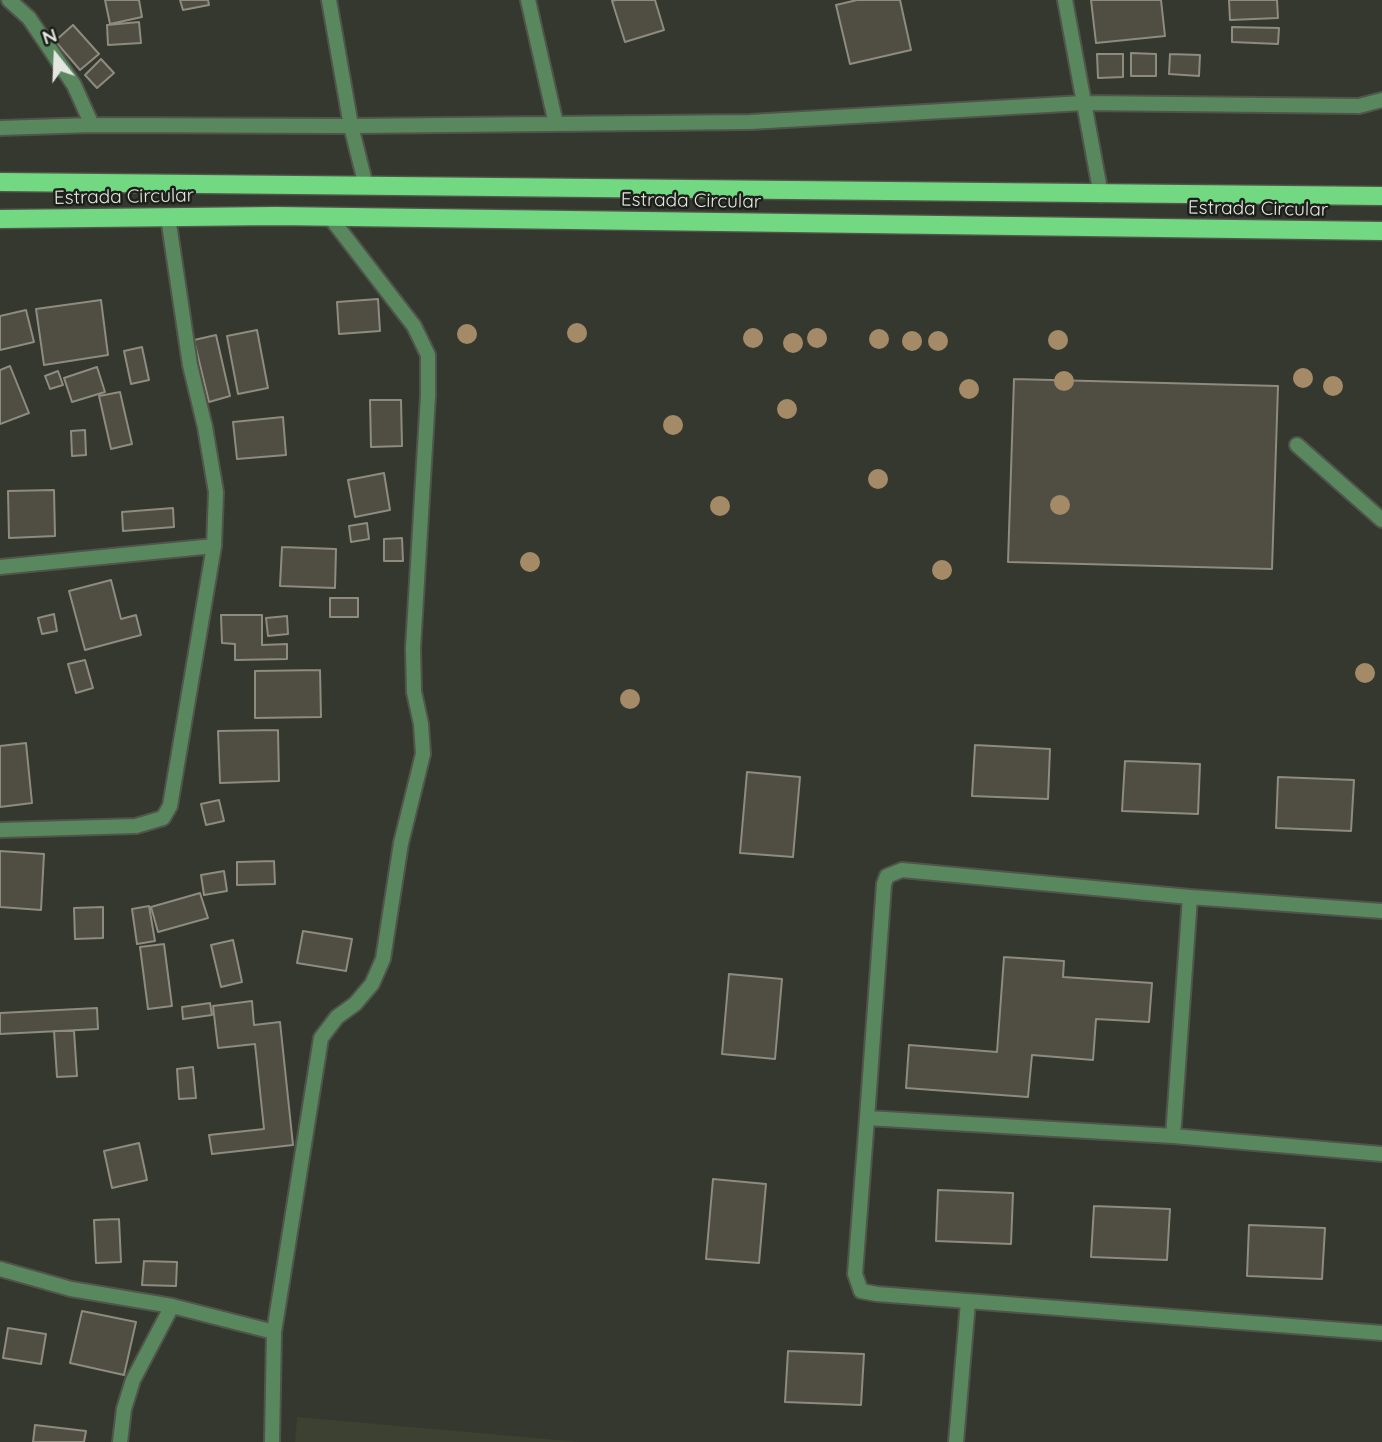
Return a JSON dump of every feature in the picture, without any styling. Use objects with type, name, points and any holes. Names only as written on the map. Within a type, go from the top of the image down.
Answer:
[{"type":"main road","name":"Estrada Circular","points":[[0,182],[1382,196]]},
{"type":"main road","name":"Estrada Circular","points":[[0,219],[330,217],[1382,232]]},
{"type":"street","points":[[9,0],[29,18],[61,65],[74,85],[92,125]]},
{"type":"street","points":[[329,0],[351,126],[366,186]]},
{"type":"street","points":[[528,0],[556,124]]},
{"type":"street","points":[[1065,0],[1101,195]]},
{"type":"street","points":[[0,128],[92,125],[351,126],[750,122],[1083,103],[1359,106],[1382,100]]},
{"type":"street","points":[[0,830],[136,826],[163,818],[170,806],[214,546],[216,492],[205,427],[190,365],[168,217]]},
{"type":"street","points":[[272,1442],[274,1332],[321,1038],[337,1017],[355,1004],[372,984],[383,959],[401,843],[423,754],[421,724],[414,692],[413,648],[428,355],[414,326],[330,217]]},
{"type":"street","points":[[1297,445],[1382,520]]},
{"type":"street","points":[[0,567],[214,546]]},
{"type":"street","points":[[1382,911],[1190,897],[902,870],[887,876],[884,884],[855,1274],[862,1291],[1382,1333]]},
{"type":"street","points":[[1173,1136],[1190,897]]},
{"type":"street","points":[[867,1118],[1173,1136],[1382,1154]]},
{"type":"street","points":[[0,1269],[71,1289],[172,1306],[274,1332]]},
{"type":"street","points":[[956,1442],[968,1301]]},
{"type":"street","points":[[120,1442],[124,1409],[133,1380],[172,1306]]},
{"type":"shaded area","points":[[297,1417],[581,1442],[295,1442]]},
{"type":"building","points":[[105,0],[139,0],[142,17],[110,24]]},
{"type":"building","points":[[180,0],[208,0],[209,5],[183,10]]},
{"type":"building","points":[[655,0],[664,30],[625,42],[612,1]]},
{"type":"building","points":[[857,0],[900,0],[911,50],[850,64],[836,5]]},
{"type":"building","points":[[1091,0],[1161,0],[1165,36],[1096,43]]},
{"type":"building","points":[[1229,0],[1277,0],[1278,18],[1230,20]]},
{"type":"building","points":[[139,22],[141,43],[108,45],[107,25]]},
{"type":"building","points":[[73,25],[99,54],[80,70],[55,41]]},
{"type":"building","points":[[1232,27],[1279,28],[1278,44],[1232,42]]},
{"type":"building","points":[[1131,53],[1156,54],[1156,76],[1131,76]]},
{"type":"building","points":[[1097,54],[1123,54],[1123,77],[1098,78]]},
{"type":"building","points":[[1170,54],[1200,55],[1199,76],[1169,74]]},
{"type":"building","points":[[101,59],[114,73],[97,88],[85,75]]},
{"type":"building","points":[[378,299],[380,331],[339,334],[337,302]]},
{"type":"building","points":[[101,300],[108,355],[44,365],[36,309]]},
{"type":"building","points":[[26,310],[34,342],[0,350],[0,316]]},
{"type":"building","points":[[257,330],[268,388],[238,394],[227,336]]},
{"type":"building","points":[[216,335],[230,396],[209,402],[194,340]]},
{"type":"building","points":[[142,347],[149,380],[131,384],[124,351]]},
{"type":"building","points":[[10,366],[29,413],[0,424],[0,370]]},
{"type":"building","points":[[97,367],[105,392],[72,402],[64,378]]},
{"type":"building","points":[[58,371],[63,385],[50,389],[45,376]]},
{"type":"building","points":[[1014,379],[1278,386],[1272,569],[1008,562]]},
{"type":"building","points":[[120,392],[132,444],[111,449],[99,396]]},
{"type":"building","points":[[370,400],[401,400],[402,446],[371,447]]},
{"type":"building","points":[[283,417],[286,455],[237,459],[233,422]]},
{"type":"building","points":[[85,430],[86,455],[72,456],[71,431]]},
{"type":"building","points":[[384,473],[390,510],[355,517],[348,480]]},
{"type":"building","points":[[54,490],[55,536],[9,538],[8,491]]},
{"type":"building","points":[[173,508],[174,527],[123,531],[122,512]]},
{"type":"building","points":[[367,523],[369,539],[351,542],[349,526]]},
{"type":"building","points":[[402,538],[403,561],[384,561],[384,539]]},
{"type":"building","points":[[282,547],[336,549],[335,588],[280,586]]},
{"type":"building","points":[[111,580],[121,619],[136,615],[141,635],[85,650],[69,591]]},
{"type":"building","points":[[330,598],[358,598],[358,617],[330,617]]},
{"type":"building","points":[[54,614],[57,631],[42,634],[38,618]]},
{"type":"building","points":[[221,615],[262,615],[262,645],[287,644],[287,659],[235,660],[235,644],[222,643]]},
{"type":"building","points":[[287,616],[288,634],[268,636],[266,618]]},
{"type":"building","points":[[85,660],[93,688],[76,693],[68,664]]},
{"type":"building","points":[[320,670],[321,717],[255,718],[255,671]]},
{"type":"building","points":[[278,730],[279,781],[220,783],[218,731]]},
{"type":"building","points":[[26,743],[32,803],[0,807],[0,746]]},
{"type":"building","points":[[975,745],[1050,749],[1048,799],[972,796]]},
{"type":"building","points":[[1125,761],[1200,764],[1198,814],[1122,811]]},
{"type":"building","points":[[747,772],[800,777],[793,857],[740,853]]},
{"type":"building","points":[[1278,777],[1354,780],[1351,831],[1276,828]]},
{"type":"building","points":[[219,800],[224,821],[206,825],[201,804]]},
{"type":"building","points":[[0,851],[44,854],[41,910],[0,907]]},
{"type":"building","points":[[274,861],[275,884],[237,885],[237,862]]},
{"type":"building","points":[[224,871],[227,891],[204,895],[201,875]]},
{"type":"building","points":[[200,893],[208,918],[158,932],[151,907]]},
{"type":"building","points":[[149,906],[155,941],[137,944],[132,909]]},
{"type":"building","points":[[103,907],[103,938],[75,939],[74,908]]},
{"type":"building","points":[[303,931],[352,939],[346,971],[297,963]]},
{"type":"building","points":[[233,940],[242,982],[221,987],[211,945]]},
{"type":"building","points":[[164,944],[172,1006],[148,1009],[140,947]]},
{"type":"building","points":[[1004,957],[1064,961],[1063,977],[1152,983],[1149,1022],[1096,1019],[1093,1060],[1032,1055],[1028,1097],[906,1088],[909,1045],[997,1052]]},
{"type":"building","points":[[729,974],[782,979],[775,1059],[722,1054]]},
{"type":"building","points":[[252,1001],[254,1025],[280,1022],[293,1145],[212,1154],[209,1135],[264,1129],[255,1044],[218,1048],[213,1006]]},
{"type":"building","points":[[210,1003],[212,1015],[183,1019],[182,1007]]},
{"type":"building","points":[[97,1008],[98,1029],[0,1034],[0,1013]]},
{"type":"building","points":[[54,1031],[74,1031],[77,1076],[57,1077]]},
{"type":"building","points":[[193,1067],[196,1098],[179,1099],[177,1069]]},
{"type":"building","points":[[139,1143],[147,1180],[112,1188],[104,1151]]},
{"type":"building","points":[[713,1179],[766,1184],[759,1263],[706,1259]]},
{"type":"building","points":[[938,1190],[1013,1193],[1011,1244],[936,1241]]},
{"type":"building","points":[[1094,1206],[1170,1209],[1167,1260],[1091,1257]]},
{"type":"building","points":[[119,1219],[121,1262],[96,1263],[94,1220]]},
{"type":"building","points":[[1249,1225],[1325,1228],[1322,1279],[1247,1276]]},
{"type":"building","points":[[144,1261],[177,1262],[176,1286],[142,1285]]},
{"type":"building","points":[[82,1311],[136,1322],[124,1375],[70,1363]]},
{"type":"building","points":[[8,1328],[46,1334],[41,1364],[3,1358]]},
{"type":"building","points":[[788,1351],[864,1354],[861,1405],[785,1402]]},
{"type":"building","points":[[35,1425],[86,1431],[84,1442],[33,1442]]}]
